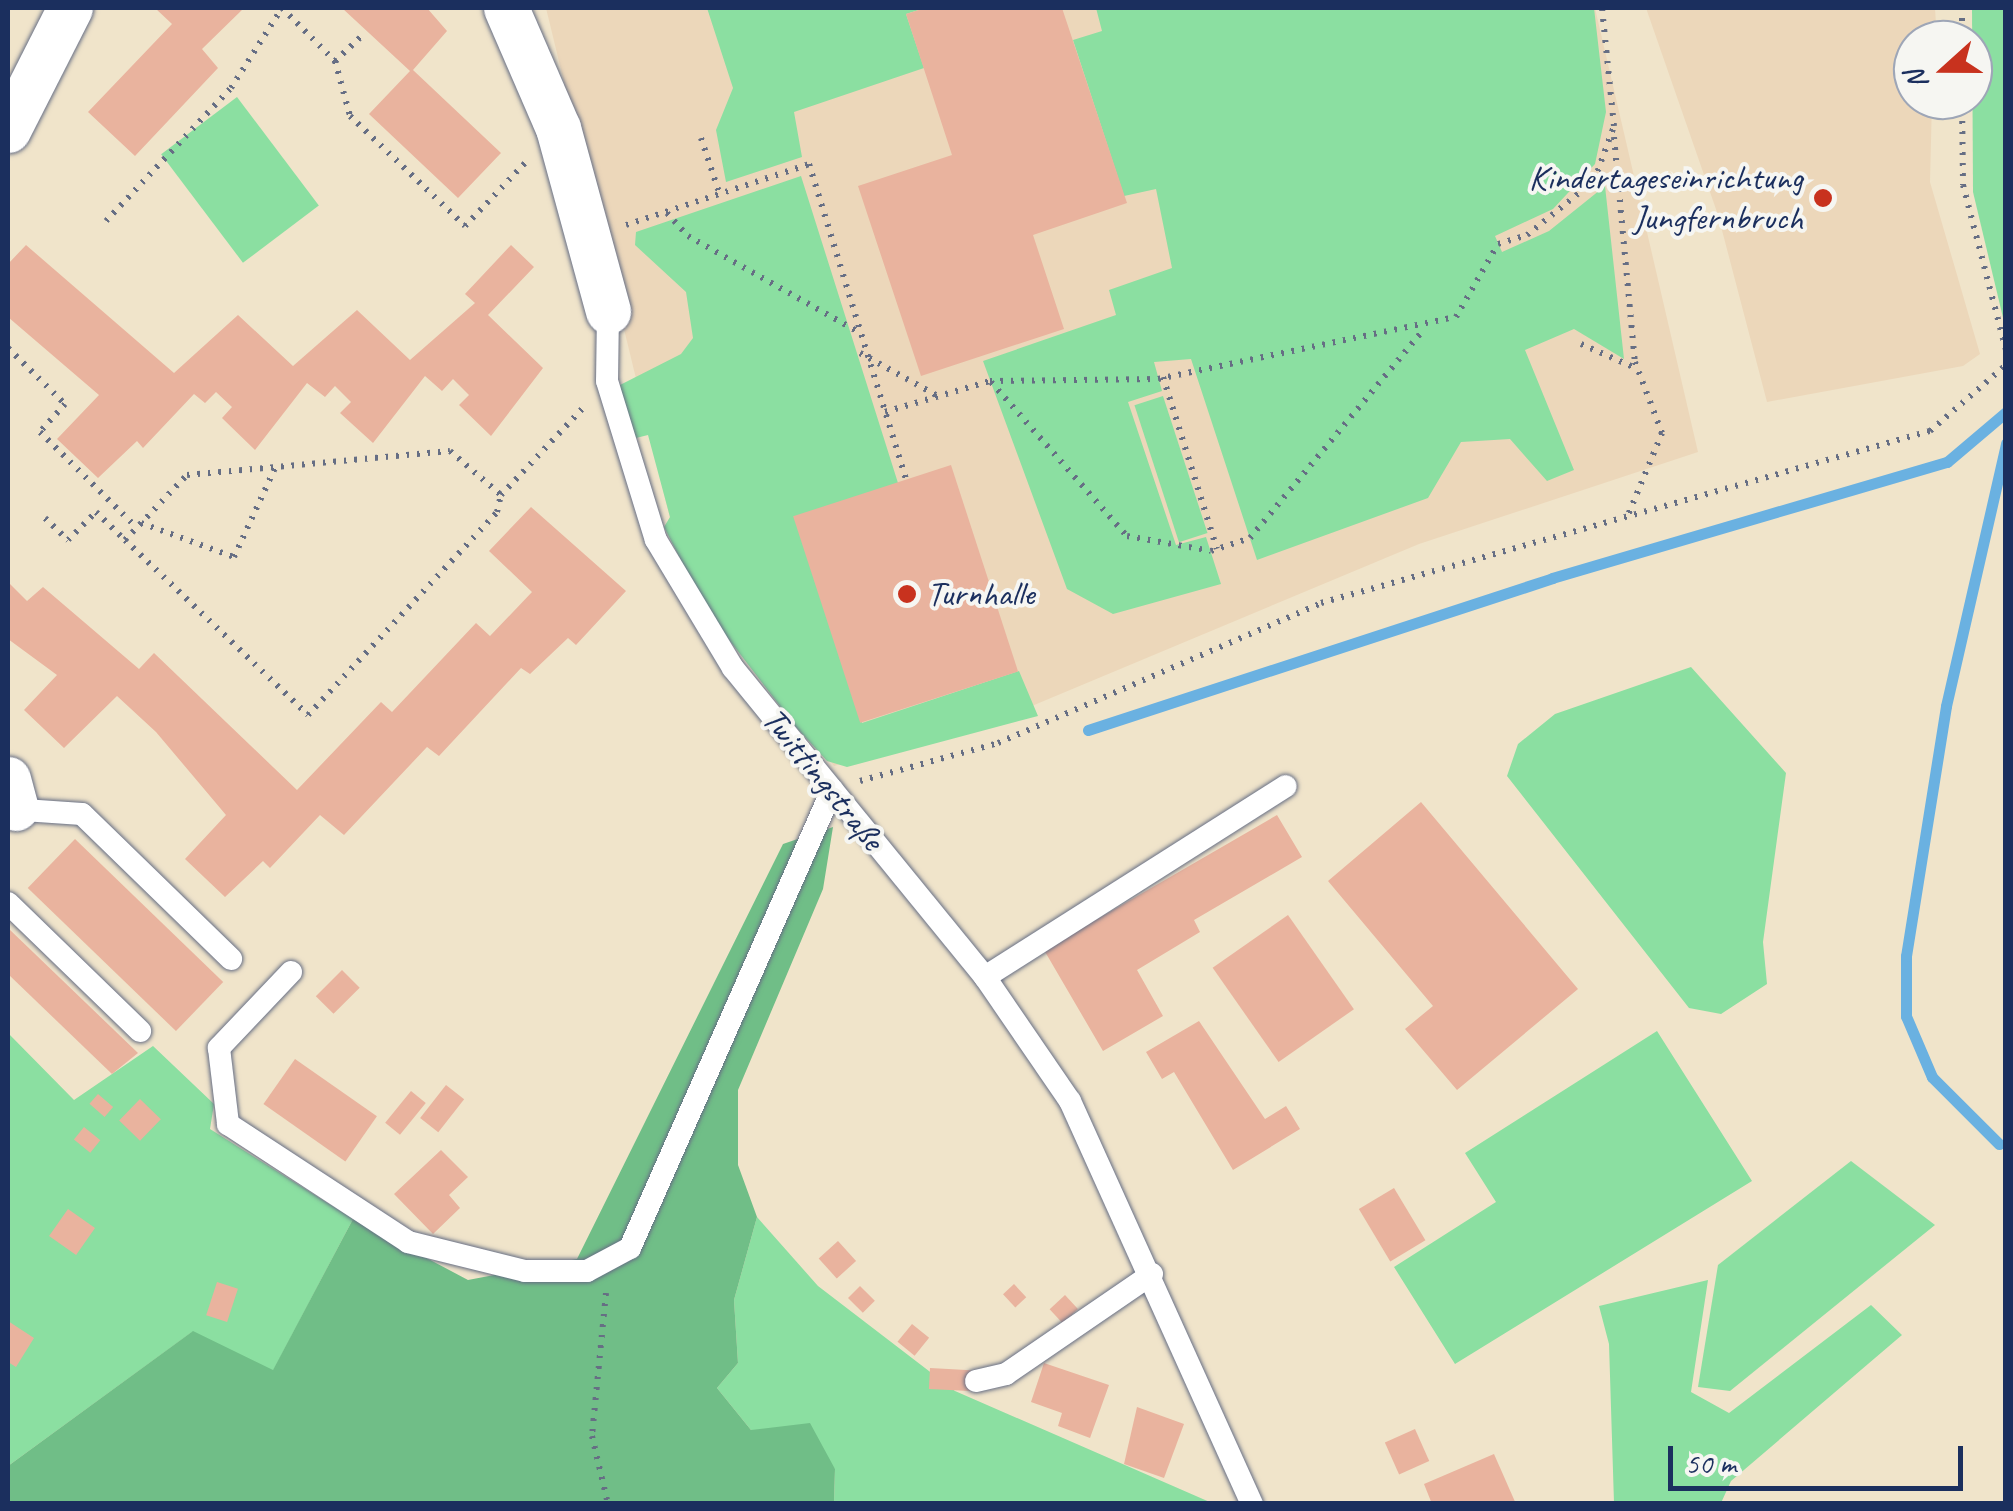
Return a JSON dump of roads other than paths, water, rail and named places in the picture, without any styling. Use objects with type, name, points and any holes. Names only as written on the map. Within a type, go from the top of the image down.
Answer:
[{"type":"street","points":[[8,130],[70,8]]},
{"type":"street","name":"Twittingstraße","points":[[506,8],[558,128],[608,311]]},
{"type":"lane","name":"Twittingstraße","points":[[608,311],[607,381],[656,540],[733,668],[986,977],[1070,1101],[1152,1274],[1252,1504]]},
{"type":"lane","points":[[986,977],[1286,786]]},
{"type":"lane","points":[[291,972],[218,1048],[228,1124],[408,1242],[466,1261],[587,1271],[630,1248],[832,790]]},
{"type":"lane","points":[[10,806],[82,814],[231,959]]},
{"type":"lane","points":[[8,904],[140,1031]]},
{"type":"lane","points":[[976,1381],[1006,1374],[1152,1274]]},
{"type":"waterway","points":[[1088,730],[1552,578],[1947,462],[2006,412]]},
{"type":"waterway","points":[[1999,1144],[1932,1077],[1906,1016],[1906,956],[1946,706],[2006,443]]},
{"type":"place","name":"Kindertageseinrichtung Jungfernbruch","points":[[1823,198]]},
{"type":"place","name":"Turnhalle","points":[[907,594]]}]
